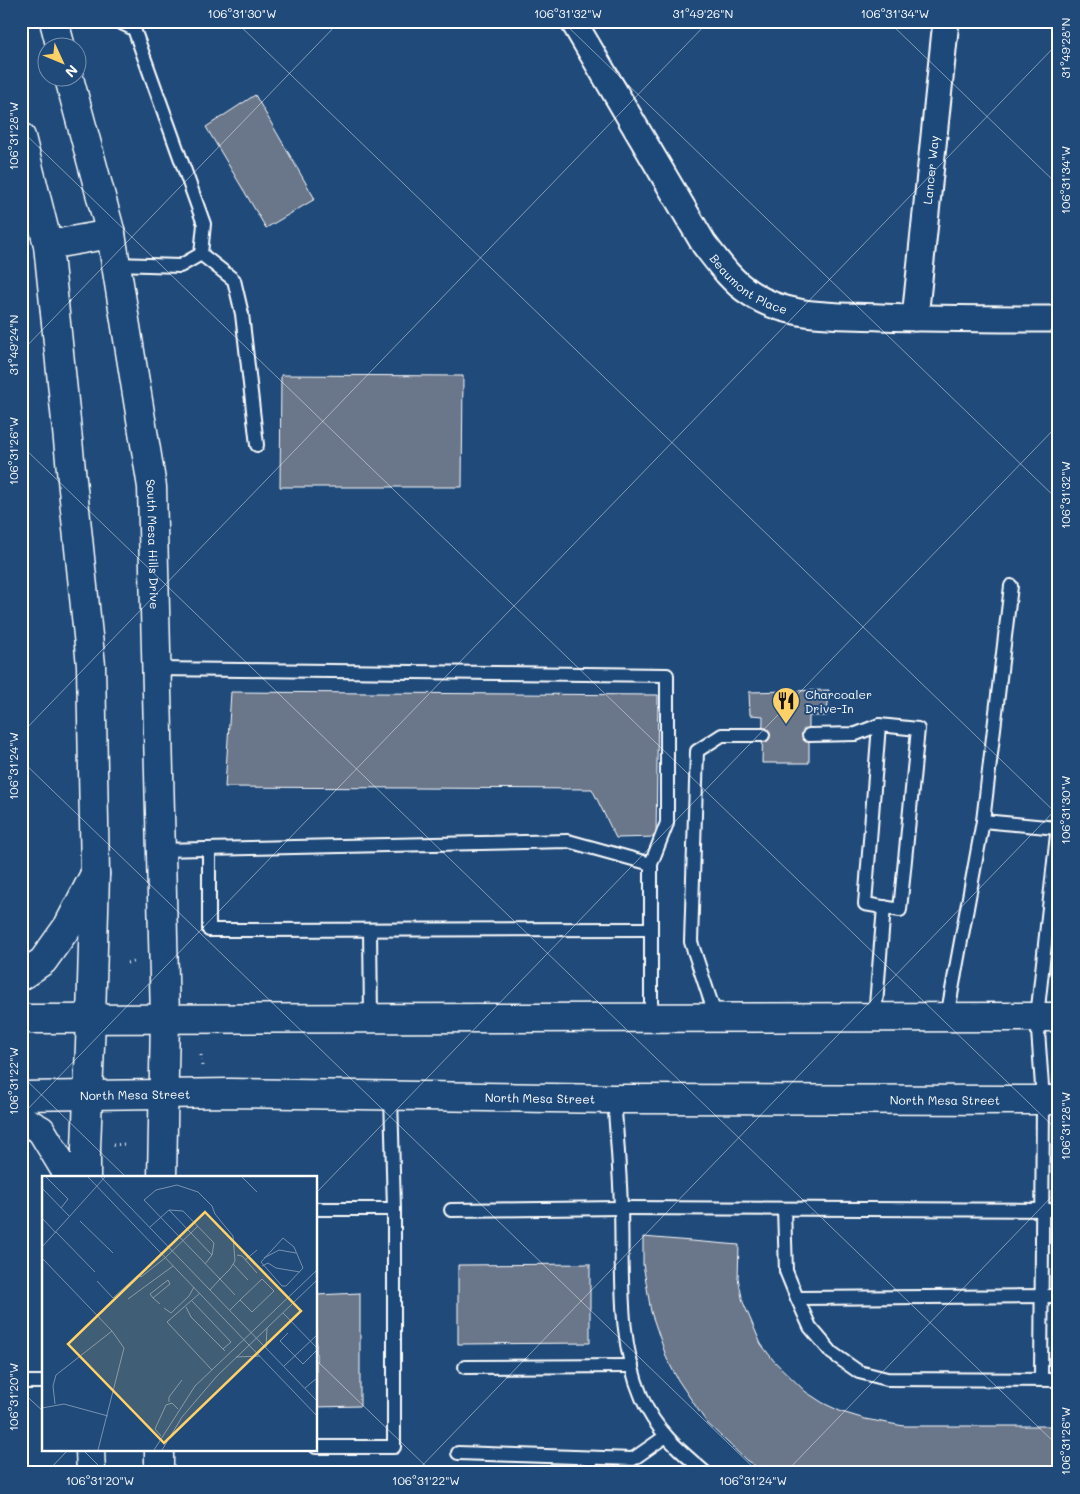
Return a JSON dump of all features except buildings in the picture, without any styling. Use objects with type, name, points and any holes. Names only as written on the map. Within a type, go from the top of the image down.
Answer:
[{"type":"street","name":"Beaumont Place","points":[[573,21],[704,244],[725,271],[751,294],[782,308],[810,314],[915,318],[1059,319]]},
{"type":"street","name":"Lancer Way","points":[[915,318],[946,21]]},
{"type":"street","name":"South Mesa Hills Drive","points":[[72,88],[111,234],[152,486],[164,1018],[162,1176]]},
{"type":"street","points":[[21,137],[48,245],[91,665],[95,874],[86,1176]]},
{"type":"street","points":[[48,245],[111,234]]},
{"type":"street","points":[[21,976],[43,961],[68,926],[95,874]]},
{"type":"street","points":[[21,1019],[1048,1017]]},
{"type":"street","name":"North Mesa Street","points":[[21,1096],[230,1093],[614,1099],[1051,1100]]},
{"type":"street","points":[[21,1119],[41,1130],[69,1176]]},
{"type":"street","points":[[90,1452],[91,1473]]},
{"type":"street","points":[[159,1452],[159,1473]]},
{"type":"lane","points":[[117,21],[134,28],[204,224],[201,254]]},
{"type":"lane","points":[[116,264],[180,266],[201,254]]},
{"type":"lane","points":[[201,254],[234,280],[242,314],[257,445]]},
{"type":"lane","points":[[947,1017],[984,821],[1011,586]]},
{"type":"lane","points":[[156,669],[666,675],[667,822],[651,864],[652,1017]]},
{"type":"lane","points":[[809,735],[856,734],[879,726],[918,729],[900,910],[866,904],[879,726]]},
{"type":"lane","points":[[716,1017],[691,942],[697,751],[722,735],[763,735]]},
{"type":"lane","points":[[984,821],[1058,822],[1048,1017],[1051,1100],[1042,1210],[1041,1380]]},
{"type":"lane","points":[[160,850],[568,841],[651,864]]},
{"type":"lane","points":[[209,849],[209,930],[651,929]]},
{"type":"lane","points":[[875,1017],[884,907]]},
{"type":"lane","points":[[370,930],[371,1017]]},
{"type":"lane","points":[[318,1447],[394,1447],[394,1209],[391,1096]]},
{"type":"lane","points":[[614,1099],[621,1208],[623,1320],[632,1366],[642,1398],[658,1428],[679,1451],[706,1473]]},
{"type":"lane","points":[[451,1210],[621,1208],[1059,1210]]},
{"type":"lane","points":[[318,1209],[394,1209]]},
{"type":"lane","points":[[784,1209],[786,1271],[810,1327],[832,1353],[858,1372],[887,1379],[1059,1380]]},
{"type":"lane","points":[[797,1298],[1059,1296]]},
{"type":"lane","points":[[465,1367],[632,1366]]},
{"type":"lane","points":[[21,1382],[42,1382]]},
{"type":"lane","points":[[458,1452],[633,1459],[666,1436]]},
{"type":"lane","points":[[590,1473],[591,1458]]},
{"type":"path","points":[[201,1055],[202,1068]]},
{"type":"place","name":"Charcoaler Drive-In","points":[[786,725]]}]
